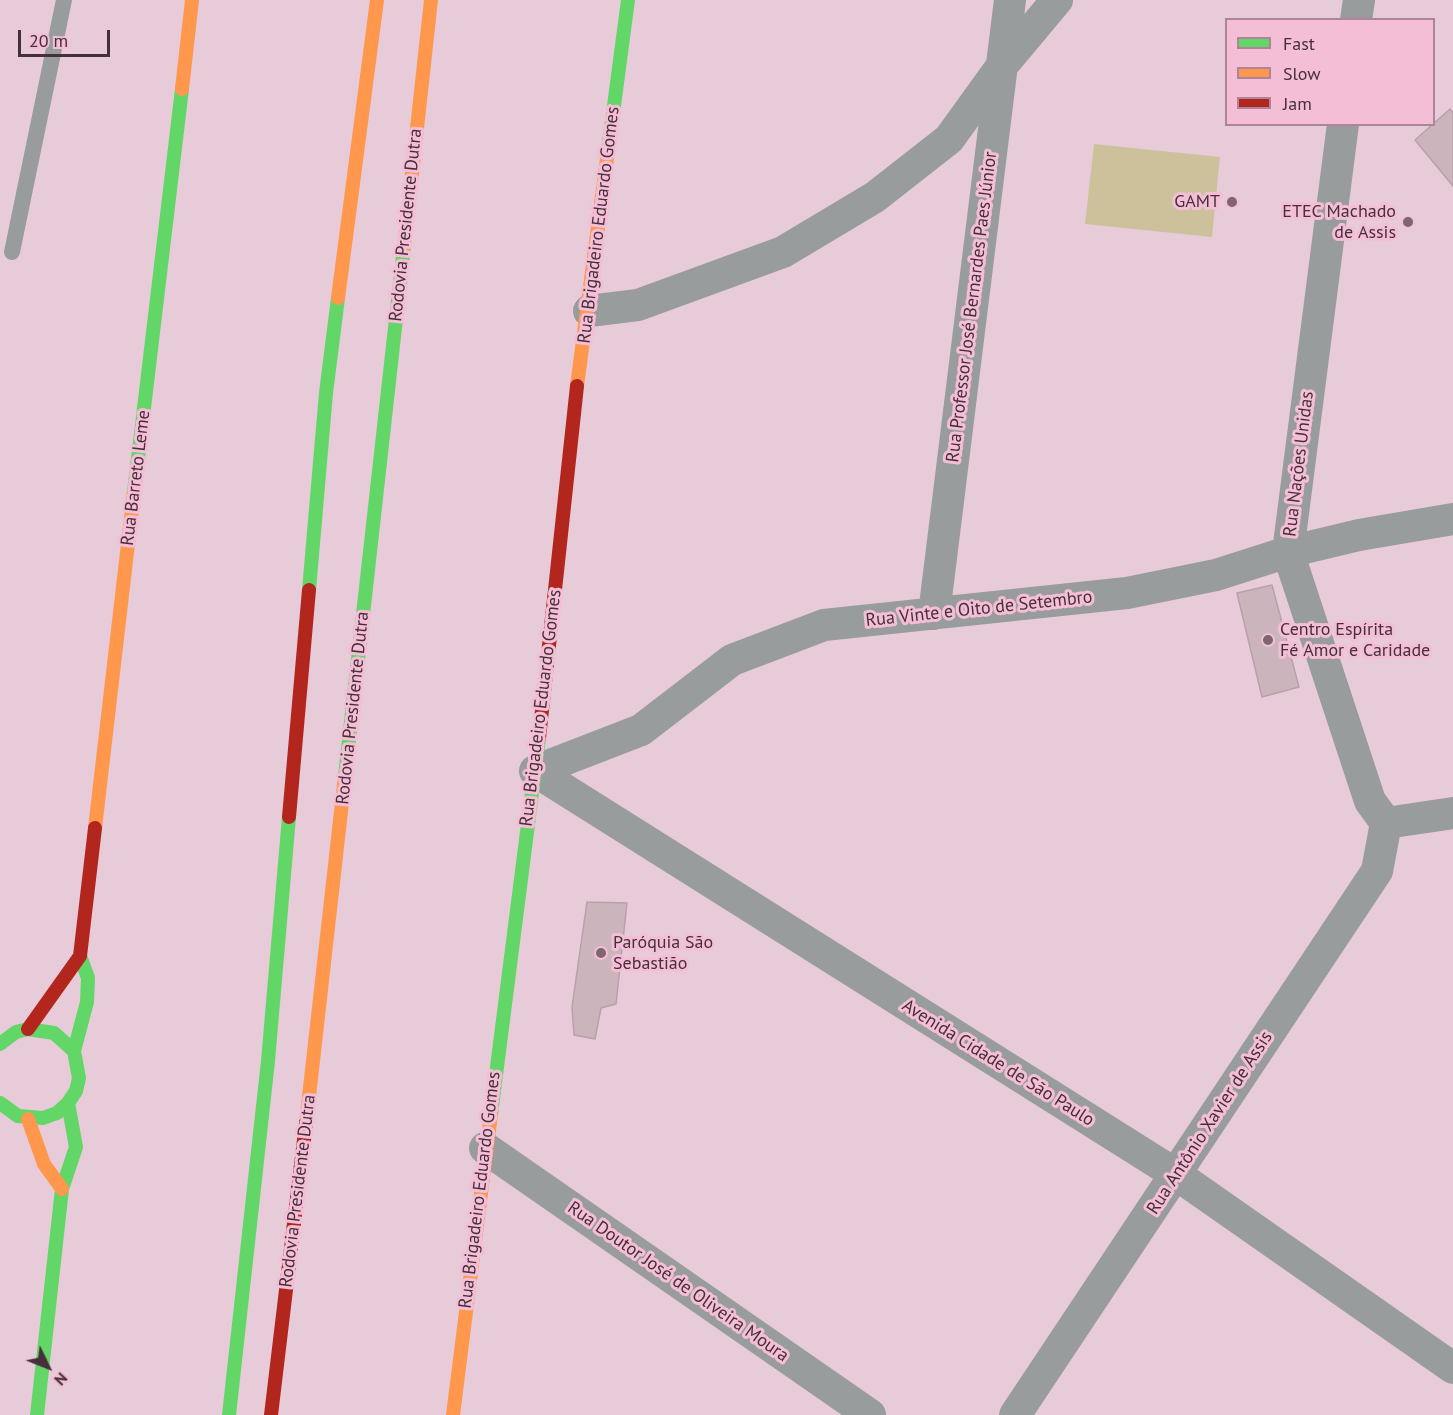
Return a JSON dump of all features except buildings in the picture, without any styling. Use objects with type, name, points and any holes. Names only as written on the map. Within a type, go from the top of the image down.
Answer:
[{"type":"main road","name":"Rua Barreto Leme","points":[[80,956],[192,0]]},
{"type":"main road","points":[[229,1415],[268,1061],[326,393],[376,0]]},
{"type":"main road","name":"Rodovia Presidente Dutra","points":[[271,1415],[317,1033],[431,0]]},
{"type":"main road","name":"Rua Brigadeiro Eduardo Gomes","points":[[453,1415],[485,1148],[535,771],[570,441],[589,311],[628,0]]},
{"type":"main road","points":[[28,1029],[80,956]]},
{"type":"main road","points":[[3,1107],[28,1119],[43,1118],[57,1113],[76,1091],[79,1078],[74,1051],[87,1002],[88,978],[80,956]]},
{"type":"main road","points":[[0,1044],[16,1032],[28,1029],[54,1033],[74,1051]]},
{"type":"main road","points":[[37,1415],[62,1189],[75,1147],[68,1103]]},
{"type":"main road","points":[[28,1119],[44,1164],[62,1189]]},
{"type":"street","name":"Rua Professor José Bernardes Paes Júnior","points":[[934,614],[1010,0]]},
{"type":"street","points":[[589,311],[638,305],[783,252],[865,203],[949,139],[1001,67],[1056,0]]},
{"type":"street","points":[[1356,18],[1359,0]]},
{"type":"street","name":"Rua Nações Unidas","points":[[1343,126],[1288,552],[1370,801],[1386,823]]},
{"type":"street","name":"Rua Vinte e Oito de Setembro","points":[[535,771],[641,730],[732,660],[824,625],[1127,593],[1216,575],[1288,552],[1359,535],[1453,519]]},
{"type":"street","name":"Avenida Cidade de São Paulo","points":[[535,771],[1177,1175],[1453,1368]]},
{"type":"street","points":[[1386,823],[1453,813]]},
{"type":"street","name":"Rua Antônio Xavier de Assis","points":[[1015,1415],[1377,872],[1386,823]]},
{"type":"street","name":"Rua Doutor José de Oliveira Moura","points":[[485,1148],[870,1415]]},
{"type":"lane","points":[[12,252],[64,0]]},
{"type":"shaded area","points":[[1094,144],[1220,157],[1212,237],[1085,224]]},
{"type":"traffic: fast","points":[[608,151],[628,0]]},
{"type":"traffic: fast","points":[[134,492],[182,89]]},
{"type":"traffic: fast","points":[[345,776],[404,247]]},
{"type":"traffic: fast","points":[[309,590],[326,393],[338,298]]},
{"type":"traffic: fast","points":[[491,1114],[539,738]]},
{"type":"traffic: fast","points":[[229,1415],[268,1061],[289,817]]},
{"type":"traffic: fast","points":[[74,1051],[87,1002],[88,978],[80,956]]},
{"type":"traffic: fast","points":[[0,1044],[16,1032],[28,1029],[54,1033],[74,1051],[79,1078],[76,1091],[68,1103],[57,1113],[43,1118],[18,1116],[0,1103]]},
{"type":"traffic: fast","points":[[37,1415],[62,1189],[76,1147],[68,1103]]},
{"type":"traffic: slow","points":[[182,89],[192,0]]},
{"type":"traffic: slow","points":[[338,298],[377,0]]},
{"type":"traffic: slow","points":[[404,247],[431,0]]},
{"type":"traffic: slow","points":[[577,386],[608,151]]},
{"type":"traffic: slow","points":[[95,828],[134,492]]},
{"type":"traffic: slow","points":[[306,1123],[345,776]]},
{"type":"traffic: slow","points":[[453,1415],[491,1114]]},
{"type":"traffic: slow","points":[[28,1119],[44,1164],[62,1189]]},
{"type":"traffic: jam","points":[[539,738],[577,386]]},
{"type":"traffic: jam","points":[[289,817],[309,590]]},
{"type":"traffic: jam","points":[[28,1029],[80,956],[95,828]]},
{"type":"traffic: jam","points":[[271,1415],[306,1123]]},
{"type":"place","name":"GAMT","points":[[1232,202]]},
{"type":"place","name":"ETEC Machado de Assis","points":[[1408,222]]},
{"type":"place","name":"Centro Espírita Fé Amor e Caridade","points":[[1268,640]]},
{"type":"place","name":"Paróquia São Sebastião","points":[[601,953]]}]
